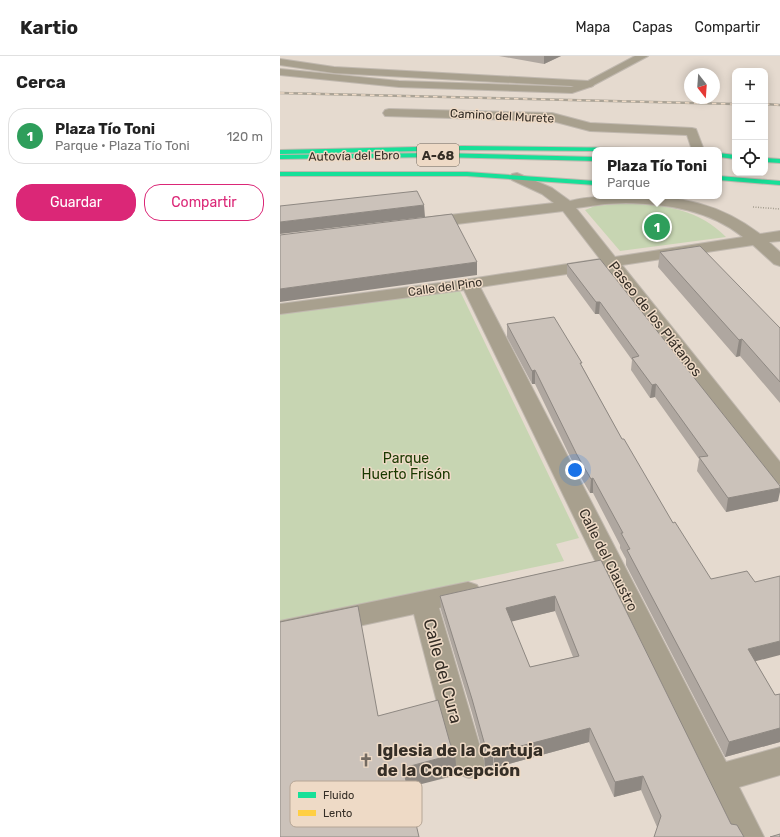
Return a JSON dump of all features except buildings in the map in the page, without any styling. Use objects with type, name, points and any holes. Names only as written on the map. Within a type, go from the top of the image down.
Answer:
[{"type":"main road","points":[[280,152],[464,148],[592,150]]},
{"type":"main road","name":"Autovía del Ebro","points":[[280,157],[454,155],[592,159]]},
{"type":"main road","points":[[722,155],[732,157]]},
{"type":"main road","points":[[768,160],[780,161]]},
{"type":"main road","name":"Autovía del Ebro","points":[[280,169],[488,166]]},
{"type":"main road","points":[[280,174],[424,173],[588,182]]},
{"type":"main road","points":[[722,178],[780,183]]},
{"type":"street","points":[[280,62],[334,70],[590,84],[643,56]]},
{"type":"street","name":"Camino del Murete","points":[[389,113],[552,117],[590,127],[692,132],[697,147]]},
{"type":"street","name":"Paseo de los Plátanos","points":[[517,177],[574,204],[610,262],[780,477]]},
{"type":"street","points":[[574,204],[576,196],[575,192],[588,182]]},
{"type":"street","points":[[412,225],[574,204],[630,199],[651,200],[684,205],[723,217],[757,240],[780,261]]},
{"type":"street","name":"Calle del Pino","points":[[280,309],[470,284],[780,236]]},
{"type":"street","name":"Calle del Claustro","points":[[470,284],[597,564],[717,779],[747,837]]},
{"type":"street","points":[[280,632],[493,587]]},
{"type":"street","name":"Calle del Cura","points":[[424,602],[468,764]]},
{"type":"street","points":[[717,779],[780,761]]},
{"type":"lane","points":[[280,72],[331,78],[431,85],[572,90],[590,84]]},
{"type":"green space","points":[[619,204],[663,206],[677,209],[703,219],[726,237],[620,251],[585,210],[595,206]]},
{"type":"green space","name":"Parque Huerto Frisón","points":[[459,289],[579,538],[556,544],[564,561],[280,621],[280,314]]},
{"type":"railway","points":[[280,93],[732,104]]},
{"type":"railway","points":[[768,104],[780,105]]},
{"type":"traffic: fast","points":[[280,152],[463,148],[592,150]]},
{"type":"traffic: fast","points":[[280,157],[438,155],[592,159]]},
{"type":"traffic: fast","points":[[722,155],[732,157]]},
{"type":"traffic: fast","points":[[768,160],[780,161]]},
{"type":"traffic: fast","points":[[280,174],[467,174],[592,183]]},
{"type":"traffic: fast","points":[[722,178],[780,183]]},
{"type":"place","name":"Plaza Tío Toni","points":[[657,227]]},
{"type":"place","name":"Iglesia de la Cartuja de la Concepción","points":[[366,760]]}]
